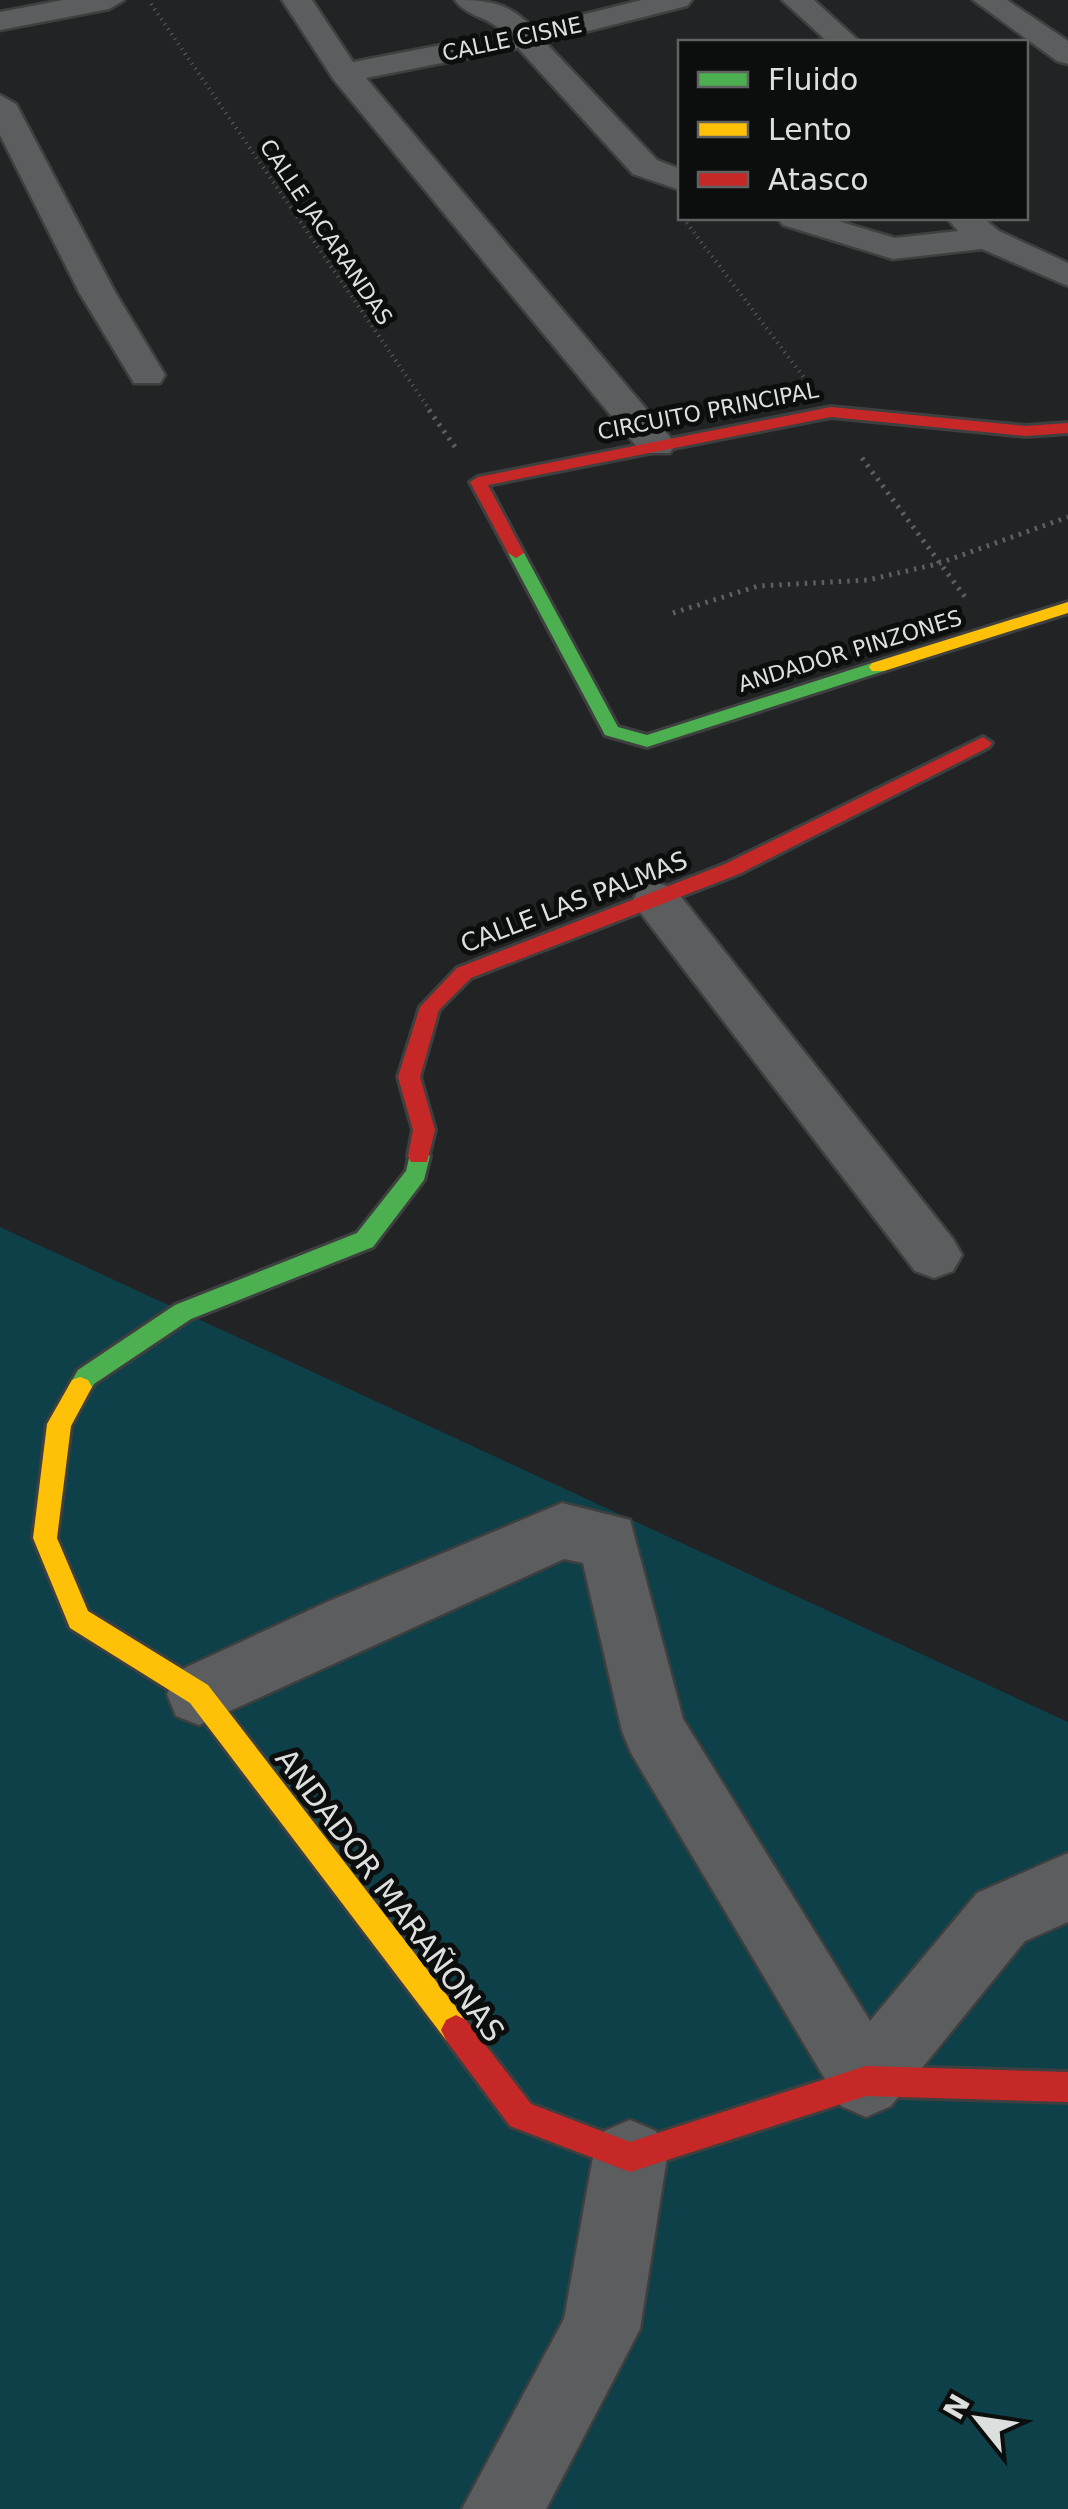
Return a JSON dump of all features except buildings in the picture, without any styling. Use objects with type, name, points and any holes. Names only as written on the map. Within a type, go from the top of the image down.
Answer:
[{"type":"street","points":[[0,21],[109,0]]},
{"type":"street","points":[[297,0],[345,73],[656,445]]},
{"type":"street","points":[[470,0],[475,6],[503,14],[645,167],[678,179]]},
{"type":"street","points":[[797,0],[844,40]]},
{"type":"street","points":[[988,0],[1068,56]]},
{"type":"street","points":[[663,4],[673,31]]},
{"type":"street","name":"CALLE CISNE","points":[[345,73],[525,38],[663,4]]},
{"type":"street","points":[[0,104],[97,292],[146,375]]},
{"type":"street","points":[[801,220],[893,249],[975,228],[1068,276]]},
{"type":"street","name":"CIRCUITO PRINCIPAL","points":[[478,482],[830,412],[1026,430],[1068,428]]},
{"type":"street","name":"ANDADOR PINZONES","points":[[478,482],[611,732],[647,741],[1068,608]]},
{"type":"street","name":"CALLE LAS PALMAS","points":[[59,1424],[86,1377],[183,1312],[365,1240],[416,1174],[424,1130],[409,1077],[430,1008],[464,973],[732,869],[982,744]]},
{"type":"street","points":[[657,900],[934,1255]]},
{"type":"street","name":"ANDADOR MARAÑONAS","points":[[59,1424],[46,1538],[79,1619],[199,1694],[521,2115],[630,2158]]},
{"type":"street","points":[[199,1694],[349,1623],[562,1532],[608,1540],[654,1731],[866,2081]]},
{"type":"street","points":[[866,2081],[1001,1916],[1068,1887]]},
{"type":"street","points":[[502,2509],[601,2329],[630,2158],[866,2081],[1068,2087]]},
{"type":"path","name":"CALLE JACARANDAS","points":[[149,0],[478,482]]},
{"type":"path","points":[[685,220],[830,412],[937,564],[994,632]]},
{"type":"path","points":[[672,614],[758,586],[868,580],[937,564],[1068,518]]},
{"type":"shaded area","points":[[0,1227],[1068,1722],[1068,2509],[0,2509]]},
{"type":"traffic: fast","points":[[516,553],[611,731],[647,741],[878,667]]},
{"type":"traffic: fast","points":[[80,1387],[86,1377],[183,1312],[365,1240],[416,1174],[419,1156]]},
{"type":"traffic: slow","points":[[878,667],[1068,607]]},
{"type":"traffic: slow","points":[[80,1387],[59,1424],[45,1538],[79,1619],[199,1694],[456,2030]]},
{"type":"traffic: jam","points":[[516,553],[478,482],[831,412],[1026,431],[1068,428]]},
{"type":"traffic: jam","points":[[419,1156],[424,1130],[409,1077],[430,1007],[464,973],[732,869],[983,743]]},
{"type":"traffic: jam","points":[[456,2030],[521,2115],[630,2157],[866,2081],[1068,2087]]}]
